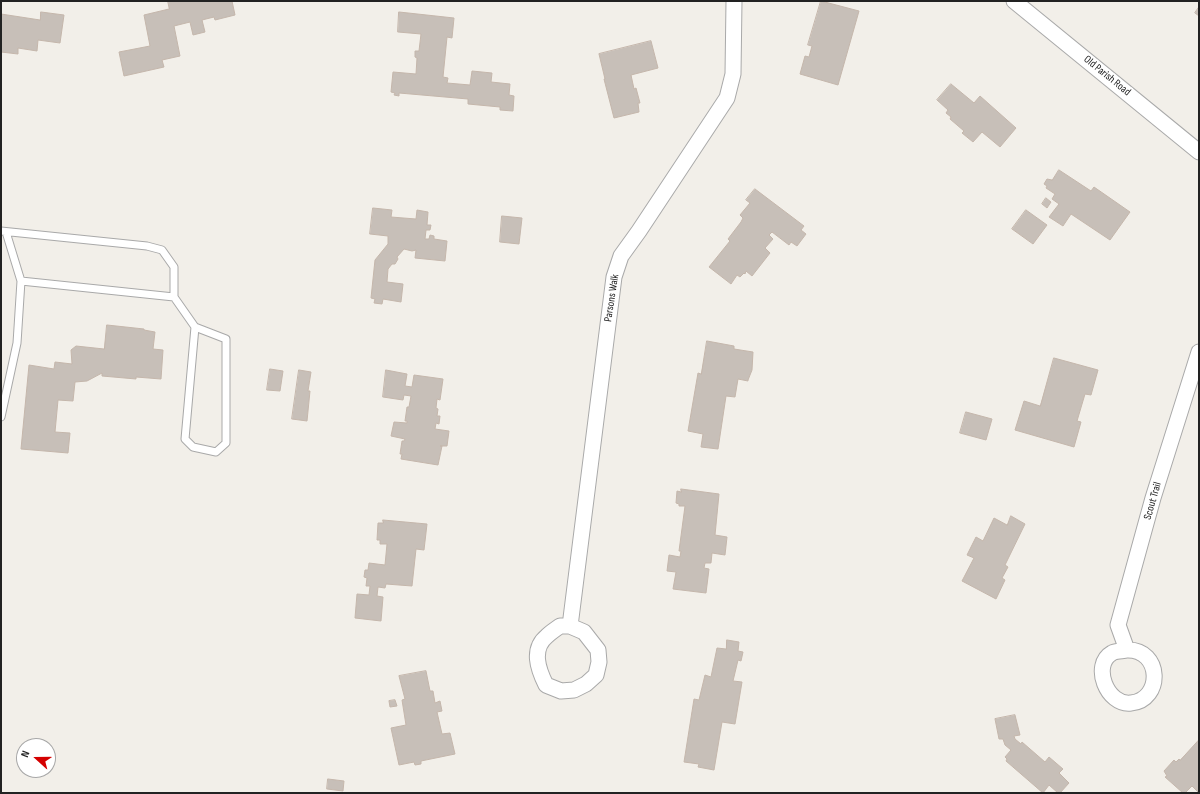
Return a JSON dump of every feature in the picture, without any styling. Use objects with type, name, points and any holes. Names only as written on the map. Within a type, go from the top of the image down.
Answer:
[{"type":"street","name":"Parsons Walk","points":[[570,626],[614,277],[621,256],[727,98],[732,74],[734,1]]},
{"type":"street","name":"Old Parish Road","points":[[1014,1],[1199,152]]},
{"type":"street","name":"Scout Trail","points":[[1127,650],[1118,625],[1153,498],[1199,352]]},
{"type":"street","points":[[560,626],[570,626],[584,632],[598,650],[599,662],[596,675],[586,684],[574,690],[561,691],[546,685],[540,672],[537,658],[540,645],[546,636],[560,626]]},
{"type":"lane","points":[[1,417],[17,343],[21,281],[3,231],[147,246],[162,250],[174,267],[174,297],[194,327],[226,339],[226,443],[216,452],[194,447],[185,439],[194,327]]},
{"type":"lane","points":[[21,281],[174,297]]},
{"type":"building","points":[[168,1],[232,1],[235,15],[215,20],[214,17],[202,20],[205,32],[193,35],[190,22],[174,26],[180,56],[162,60],[164,67],[124,76],[119,52],[150,46],[144,15],[169,9]]},
{"type":"building","points":[[821,1],[859,11],[838,85],[800,74],[805,56],[809,57],[812,46],[808,45]]},
{"type":"building","points":[[1199,7],[1199,16],[1195,13]]},
{"type":"building","points":[[41,12],[64,15],[60,43],[38,40],[37,51],[18,48],[18,54],[1,52],[1,14],[40,20]]},
{"type":"building","points":[[399,12],[454,18],[452,38],[447,37],[443,77],[448,78],[447,83],[470,85],[472,71],[492,73],[491,82],[510,84],[509,95],[514,96],[513,111],[500,110],[500,107],[468,104],[468,99],[399,93],[399,96],[394,95],[395,93],[391,92],[393,72],[416,74],[417,58],[415,57],[415,51],[419,51],[421,34],[398,32]]},
{"type":"building","points":[[651,41],[658,68],[631,75],[634,89],[636,88],[640,103],[638,103],[639,112],[614,118],[599,54]]},
{"type":"building","points":[[951,84],[974,103],[980,96],[1016,128],[1000,147],[982,132],[973,142],[962,133],[964,131],[950,119],[951,117],[946,113],[948,110],[937,100]]},
{"type":"building","points":[[1059,170],[1091,191],[1094,187],[1130,212],[1110,240],[1071,214],[1063,226],[1049,217],[1059,204],[1052,199],[1055,194],[1046,188],[1047,186],[1044,184],[1047,179],[1052,180]]},
{"type":"building","points":[[755,189],[804,226],[801,230],[806,234],[797,246],[791,242],[789,245],[772,232],[769,235],[773,239],[765,248],[770,253],[752,276],[746,271],[745,274],[744,273],[740,277],[737,275],[731,284],[709,267],[730,241],[728,239],[743,218],[740,215],[750,203],[746,200]]},
{"type":"building","points":[[1046,198],[1051,202],[1047,208],[1042,204]]},
{"type":"building","points":[[373,208],[392,210],[391,217],[416,219],[417,210],[428,212],[427,225],[431,225],[430,230],[426,230],[425,239],[429,239],[430,235],[434,236],[434,239],[447,241],[445,261],[415,258],[416,250],[412,251],[404,249],[397,257],[398,259],[395,264],[392,264],[388,269],[387,282],[403,284],[401,302],[383,299],[382,304],[374,303],[375,299],[371,298],[375,260],[388,244],[388,236],[370,234]]},
{"type":"building","points":[[1026,210],[1047,225],[1033,244],[1012,229]]},
{"type":"building","points":[[502,216],[522,218],[519,244],[500,242]]},
{"type":"building","points":[[107,325],[144,329],[155,332],[153,349],[163,350],[161,379],[136,377],[136,379],[102,376],[102,373],[87,381],[75,382],[73,401],[58,400],[55,432],[70,433],[68,453],[21,449],[29,365],[54,369],[55,362],[72,364],[71,350],[76,346],[104,349]]},
{"type":"building","points":[[707,341],[734,346],[734,349],[753,352],[752,370],[748,381],[738,379],[735,397],[726,396],[718,449],[701,447],[703,434],[688,431],[698,373],[701,374]]},
{"type":"building","points":[[1054,358],[1098,370],[1091,395],[1085,394],[1077,421],[1081,422],[1074,447],[1015,430],[1024,401],[1040,406]]},
{"type":"building","points":[[270,369],[283,371],[280,391],[267,390]]},
{"type":"building","points":[[299,370],[311,372],[308,391],[310,391],[307,421],[292,419]]},
{"type":"building","points":[[386,370],[407,374],[405,386],[412,387],[414,375],[443,379],[440,400],[437,399],[436,408],[438,409],[437,416],[440,416],[439,424],[436,423],[435,429],[449,431],[447,446],[442,446],[438,465],[401,459],[402,454],[400,454],[402,441],[405,439],[391,436],[394,422],[407,423],[407,421],[405,421],[407,407],[409,407],[411,396],[404,395],[403,400],[383,397]]},
{"type":"building","points":[[966,412],[992,419],[986,440],[960,433]]},
{"type":"building","points":[[681,489],[719,494],[715,535],[727,537],[725,555],[712,553],[711,563],[705,563],[704,568],[709,569],[706,593],[673,589],[676,572],[667,571],[669,555],[680,557],[681,551],[679,551],[685,506],[679,506],[679,504],[676,503],[677,491],[681,492]]},
{"type":"building","points":[[1011,516],[1025,524],[1005,565],[1008,567],[1002,578],[1005,580],[996,599],[962,581],[974,558],[967,555],[976,537],[983,541],[994,518],[1007,525]]},
{"type":"building","points":[[383,520],[427,524],[424,550],[416,549],[412,586],[386,584],[385,588],[378,587],[377,596],[383,597],[381,621],[355,618],[357,594],[369,595],[370,586],[366,586],[367,578],[364,577],[365,570],[368,570],[369,563],[385,565],[387,544],[380,544],[380,540],[377,540],[378,523],[383,523]]},
{"type":"building","points":[[727,640],[739,642],[738,651],[743,652],[741,661],[738,660],[733,681],[742,682],[735,724],[722,722],[714,770],[698,767],[699,764],[684,762],[694,699],[699,700],[705,675],[711,677],[717,648],[726,649]]},
{"type":"building","points":[[426,671],[430,691],[433,691],[435,703],[440,701],[442,711],[437,712],[442,734],[450,733],[455,754],[421,761],[421,764],[415,765],[414,762],[399,765],[391,728],[406,725],[402,700],[405,699],[399,676]]},
{"type":"building","points":[[395,700],[397,706],[390,707],[389,701]]},
{"type":"building","points":[[1015,715],[1020,735],[1014,736],[1015,739],[1021,744],[1022,742],[1045,762],[1049,757],[1063,769],[1059,773],[1069,783],[1060,793],[1049,785],[1043,793],[1006,761],[1007,759],[1005,757],[1011,750],[1005,745],[1003,739],[999,739],[995,719]]},
{"type":"building","points":[[1199,740],[1199,793],[1192,786],[1185,793],[1183,793],[1165,777],[1167,776],[1164,771],[1174,760],[1176,762],[1179,759],[1180,760]]},
{"type":"building","points":[[328,779],[344,781],[343,791],[327,789]]}]
